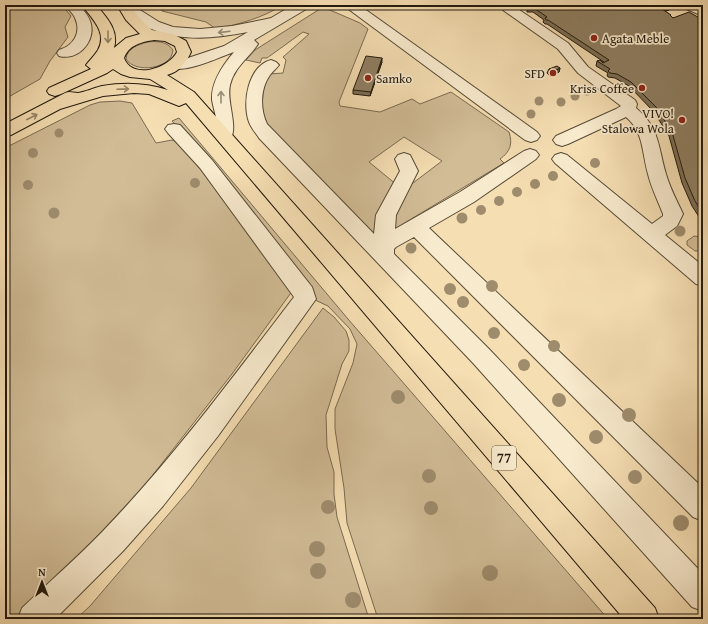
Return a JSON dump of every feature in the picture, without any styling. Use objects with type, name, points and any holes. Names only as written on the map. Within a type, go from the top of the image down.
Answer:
[{"type":"main road","points":[[55,98],[89,69],[102,56],[108,46],[108,31],[89,5]]},
{"type":"main road","points":[[98,5],[123,33],[142,38],[154,36],[172,38],[184,48],[184,54],[180,61],[175,65],[152,73],[137,74],[127,71],[119,66],[116,60]]},
{"type":"main road","points":[[125,6],[131,17],[147,32],[154,36]]},
{"type":"main road","points":[[5,131],[116,60],[123,33]]},
{"type":"main road","name":"77","points":[[175,65],[187,86],[188,95]]},
{"type":"main road","points":[[5,115],[82,90],[127,71]]},
{"type":"main road","name":"77","points":[[152,73],[188,95],[644,619]]},
{"type":"main road","points":[[55,98],[128,88],[151,90],[173,98],[224,136]]},
{"type":"street","points":[[64,53],[75,50],[81,42],[84,32],[82,17],[72,5]]},
{"type":"street","points":[[175,65],[222,52],[303,5]]},
{"type":"street","points":[[350,5],[531,136]]},
{"type":"street","points":[[503,5],[563,46],[583,70],[626,100],[630,107],[628,110]]},
{"type":"street","points":[[689,5],[703,12]]},
{"type":"street","points":[[125,6],[158,27],[186,33],[224,32],[276,21]]},
{"type":"street","points":[[224,136],[224,116],[220,93],[225,74],[242,51],[276,21]]},
{"type":"street","points":[[181,44],[215,46],[248,38]]},
{"type":"street","points":[[271,65],[263,72],[255,92],[254,105],[257,120],[265,134],[385,250],[703,596]]},
{"type":"street","points":[[562,140],[628,110]]},
{"type":"street","points":[[628,110],[640,120],[647,131],[657,174],[673,214],[672,219],[669,222],[650,234]]},
{"type":"street","points":[[33,619],[96,558],[153,496],[209,428],[305,299],[301,289],[206,164],[174,130]]},
{"type":"street","points":[[539,133],[548,134],[562,140],[568,151],[565,157],[561,159],[546,161],[530,155],[524,147],[524,142],[531,136],[539,133]]},
{"type":"street","points":[[385,250],[415,226],[467,197],[530,155]]},
{"type":"street","points":[[385,250],[384,236],[386,216],[409,171],[404,159]]},
{"type":"street","points":[[561,159],[703,278]]},
{"type":"street","points":[[415,226],[703,507]]},
{"type":"shaded area","points":[[5,5],[62,5],[71,16],[65,27],[68,37],[50,61],[40,79],[5,99]]},
{"type":"shaded area","points":[[157,5],[283,5],[267,14],[251,20],[216,29],[206,22],[162,11]]},
{"type":"shaded area","points":[[323,7],[360,23],[368,29],[339,102],[340,106],[380,112],[412,99],[420,104],[451,92],[509,132],[511,140],[510,147],[506,154],[500,159],[504,163],[388,233],[409,186],[442,161],[404,137],[369,162],[397,185],[377,237],[367,233],[265,123],[259,100],[269,74],[283,73],[286,60],[283,57],[309,34],[303,32],[267,58],[262,58],[260,63],[246,60],[255,50]]},
{"type":"shaded area","points":[[147,42],[165,43],[173,50],[171,56],[166,62],[152,67],[137,67],[131,64],[126,59],[128,52],[140,44]]},
{"type":"shaded area","points":[[120,101],[132,103],[156,143],[172,140],[180,143],[293,290],[232,374],[145,485],[58,578],[13,619],[5,619],[5,148],[90,105],[100,102]]},
{"type":"shaded area","points":[[179,118],[348,319],[608,619],[378,619],[347,523],[344,488],[335,429],[335,409],[353,363],[357,344],[350,329],[328,306],[315,300],[208,163],[172,121]]},
{"type":"shaded area","points":[[694,236],[703,237],[703,251],[695,251],[687,245],[687,241]]},
{"type":"shaded area","points":[[323,308],[334,317],[346,331],[349,340],[349,351],[342,364],[326,415],[327,447],[334,472],[334,494],[337,517],[369,619],[76,619],[90,606],[191,488]]},
{"type":"building","name":"VIVO! Stalowa Wola","points":[[526,5],[669,5],[671,6],[662,9],[673,18],[689,12],[703,20],[703,214],[695,201],[685,178],[672,132],[656,107],[631,82],[617,74],[610,73],[608,71],[610,69],[597,61],[600,60],[603,63],[609,60],[546,20],[545,18],[547,17],[534,8],[528,8],[529,7]]},
{"type":"building","name":"Samko","points":[[366,56],[382,58],[371,92],[353,90]]},
{"type":"building","points":[[557,66],[560,68],[552,72],[549,69]]},
{"type":"place","name":"Agata Meble","points":[[594,38]]},
{"type":"place","name":"SFD","points":[[553,73]]},
{"type":"place","name":"Samko","points":[[368,78]]},
{"type":"place","name":"Kriss Coffee","points":[[642,88]]},
{"type":"place","name":"VIVO! Stalowa Wola","points":[[682,120]]}]
